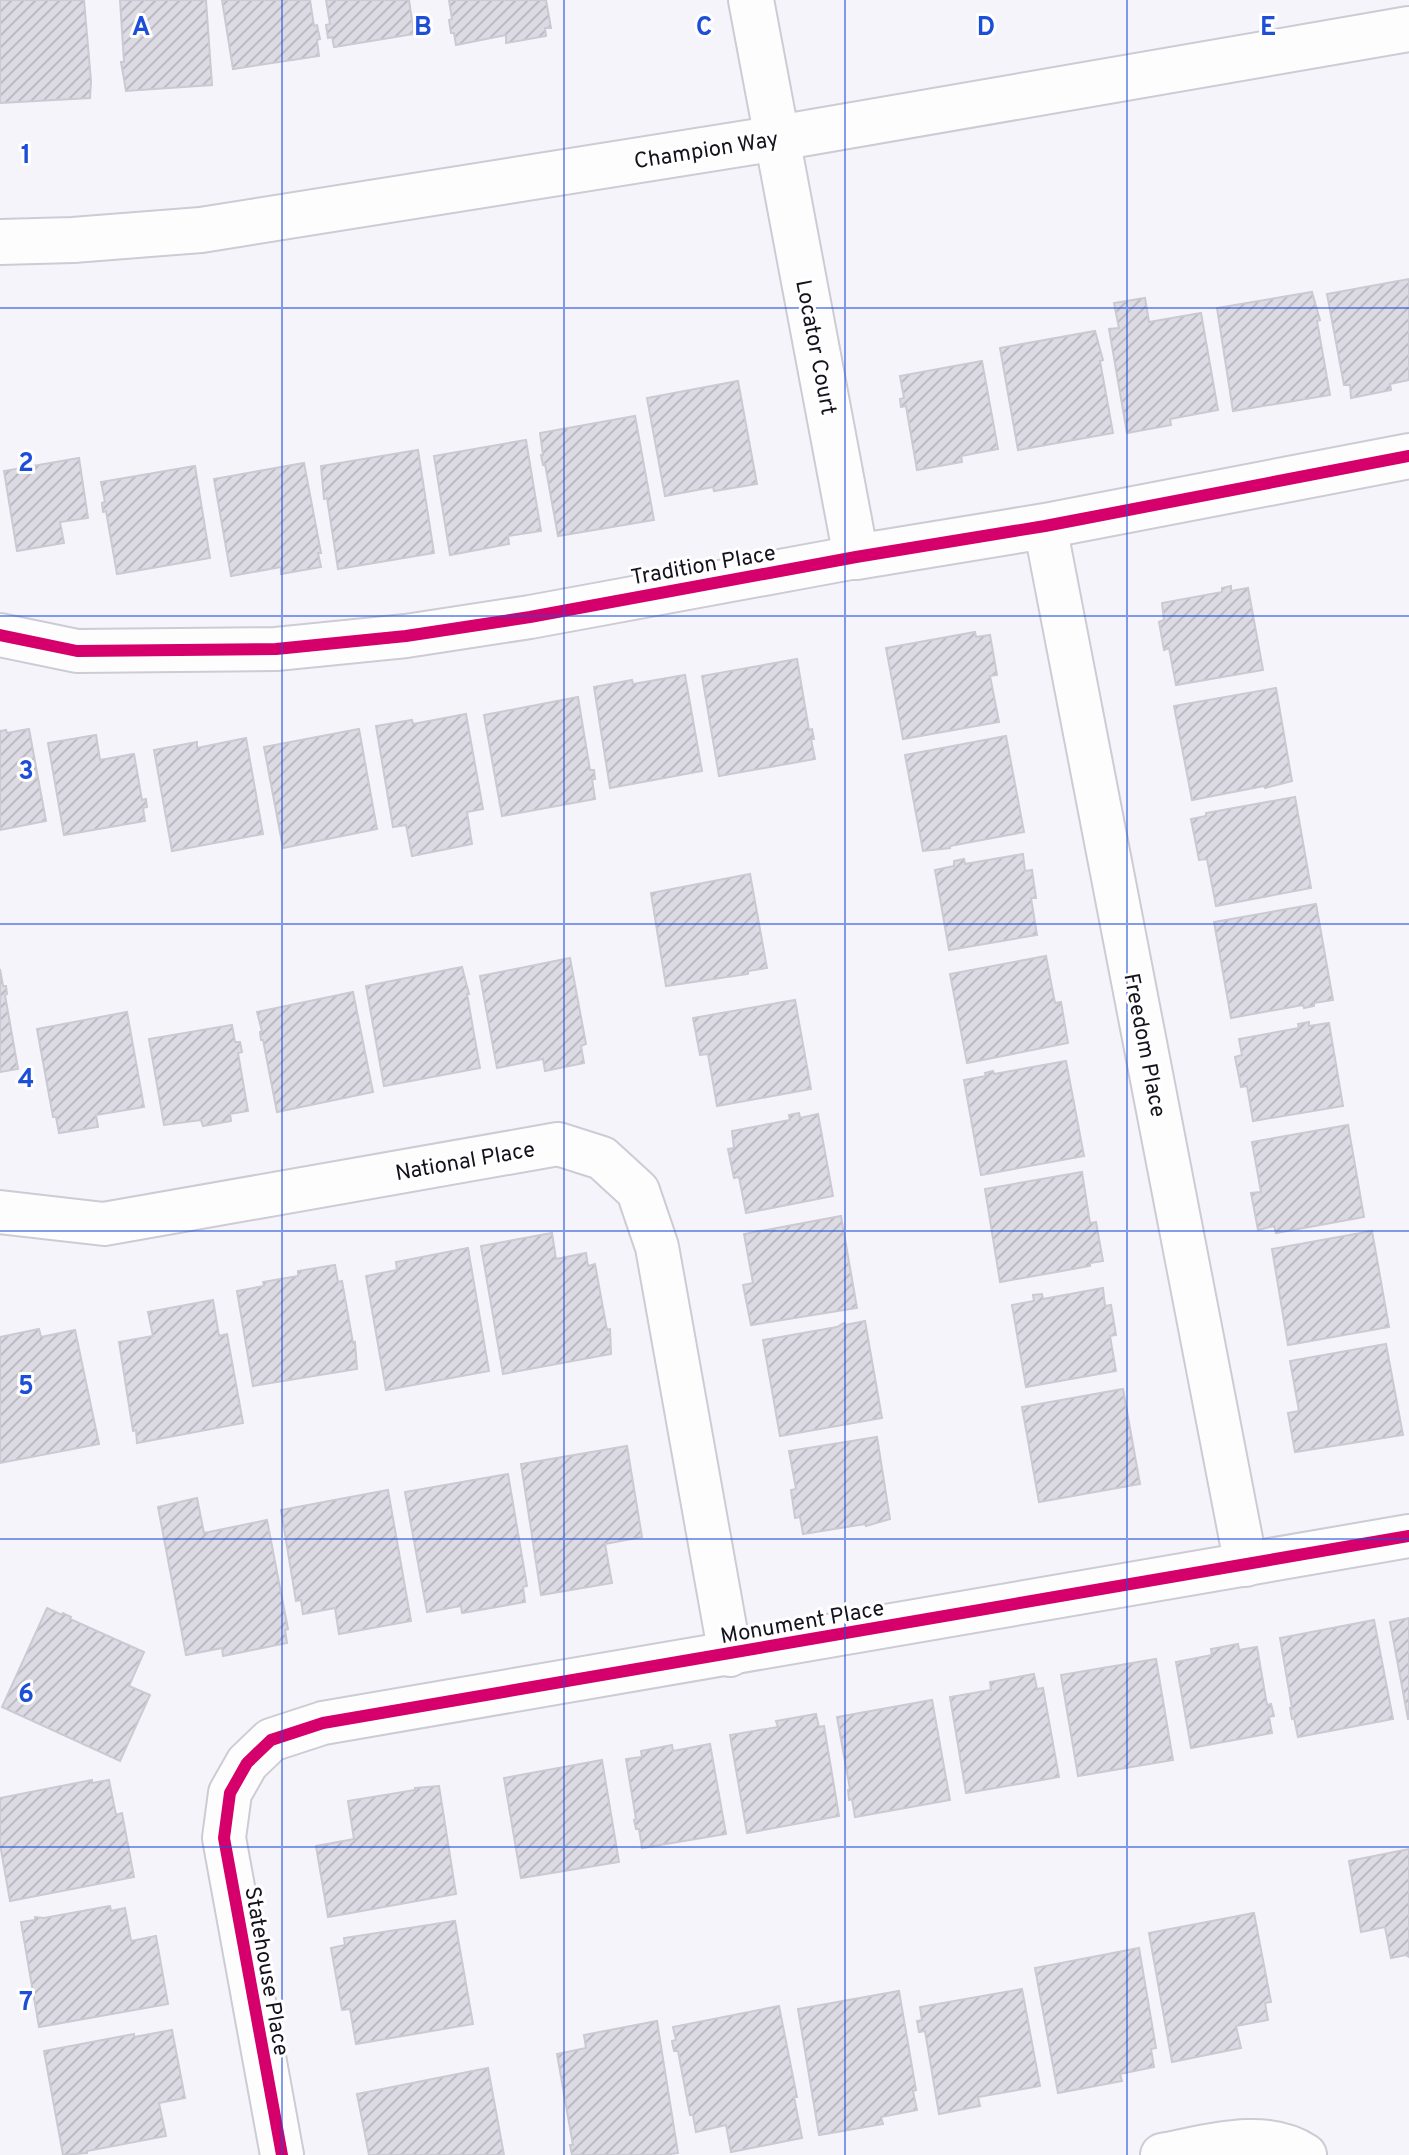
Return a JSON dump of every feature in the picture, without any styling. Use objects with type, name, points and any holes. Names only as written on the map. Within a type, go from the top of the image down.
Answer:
[{"type":"street","name":"Locator Court","points":[[751,0],[856,557]]},
{"type":"street","name":"Champion Way","points":[[0,242],[201,230],[778,138],[1409,29]]},
{"type":"street","name":"Tradition Place","points":[[0,635],[77,651],[276,649],[406,636],[1045,526],[1409,456]]},
{"type":"street","name":"Freedom Place","points":[[1045,526],[1246,1565]]},
{"type":"street","name":"National Place","points":[[0,1212],[104,1224],[558,1144],[602,1158],[638,1191],[657,1247],[730,1655]]},
{"type":"street","name":"Monument Place","points":[[230,1793],[247,1763],[271,1740],[323,1723],[1409,1536]]},
{"type":"street","name":"Statehouse Place","points":[[230,1793],[224,1838],[282,2155]]},
{"type":"street","points":[[1162,2155],[1245,2139],[1295,2149],[1305,2155]]},
{"type":"building","points":[[0,0],[84,0],[90,98],[0,103]]},
{"type":"building","points":[[120,0],[206,0],[212,85],[126,91],[121,62],[124,62]]},
{"type":"building","points":[[222,0],[310,0],[314,26],[317,25],[320,39],[317,40],[319,56],[233,69]]},
{"type":"building","points":[[326,0],[409,0],[414,34],[334,47],[332,37],[328,38],[326,25],[330,24]]},
{"type":"building","points":[[449,0],[546,0],[551,28],[545,28],[546,36],[506,43],[506,35],[456,45],[454,33],[451,33]]},
{"type":"building","points":[[1409,279],[1409,380],[1390,384],[1391,390],[1351,398],[1350,385],[1344,385],[1327,294]]},
{"type":"building","points":[[1312,292],[1320,320],[1317,321],[1330,395],[1233,411],[1217,308]]},
{"type":"building","points":[[1145,298],[1149,322],[1201,313],[1218,410],[1170,419],[1171,425],[1127,433],[1109,329],[1119,328],[1114,303]]},
{"type":"building","points":[[1095,331],[1103,360],[1100,361],[1113,433],[1018,450],[1000,348]]},
{"type":"building","points":[[982,361],[998,449],[961,456],[962,462],[917,470],[906,406],[901,407],[900,399],[904,398],[900,376]]},
{"type":"building","points":[[738,381],[757,484],[714,491],[713,487],[665,496],[647,398]]},
{"type":"building","points":[[635,416],[654,520],[558,536],[541,455],[540,433]]},
{"type":"building","points":[[526,440],[541,531],[508,536],[509,544],[450,555],[434,456]]},
{"type":"building","points":[[418,450],[434,553],[338,569],[327,498],[324,499],[321,466]]},
{"type":"building","points":[[79,458],[88,518],[60,522],[64,543],[17,551],[4,471]]},
{"type":"building","points":[[304,463],[321,567],[281,574],[281,567],[231,576],[214,479]]},
{"type":"building","points":[[195,466],[210,558],[117,574],[106,511],[103,512],[102,503],[105,502],[101,482]]},
{"type":"building","points":[[1231,586],[1231,591],[1248,588],[1263,670],[1176,685],[1169,648],[1164,650],[1159,622],[1164,620],[1162,603],[1222,592],[1222,588]]},
{"type":"building","points":[[975,632],[976,637],[990,635],[997,675],[990,676],[999,722],[903,739],[886,648]]},
{"type":"building","points":[[797,659],[809,730],[812,729],[814,739],[811,739],[815,759],[719,776],[702,676]]},
{"type":"building","points":[[685,675],[702,771],[610,788],[594,687]]},
{"type":"building","points":[[1276,688],[1292,781],[1192,800],[1174,706]]},
{"type":"building","points":[[578,697],[590,770],[594,770],[595,799],[502,816],[484,715]]},
{"type":"building","points":[[466,714],[483,809],[467,812],[472,844],[412,856],[406,825],[393,827],[376,726],[412,720],[413,724]]},
{"type":"building","points":[[29,729],[46,821],[0,830],[0,731],[6,730],[7,733]]},
{"type":"building","points":[[359,729],[377,829],[283,848],[264,747]]},
{"type":"building","points":[[96,735],[100,760],[134,754],[142,800],[146,799],[147,807],[143,808],[145,821],[64,835],[48,743]]},
{"type":"building","points":[[1006,736],[1024,832],[923,851],[905,755]]},
{"type":"building","points":[[246,738],[263,834],[172,851],[154,750],[197,742],[197,748]]},
{"type":"building","points":[[1295,797],[1311,888],[1216,906],[1207,859],[1199,860],[1191,819],[1206,816],[1206,813]]},
{"type":"building","points":[[1023,854],[1025,871],[1032,870],[1036,898],[1031,898],[1037,935],[949,950],[935,870],[954,866],[954,861],[964,859],[965,864]]},
{"type":"building","points":[[750,874],[767,968],[748,971],[748,974],[666,986],[651,893]]},
{"type":"building","points":[[1316,904],[1333,1000],[1304,1008],[1303,1005],[1231,1018],[1214,922]]},
{"type":"building","points":[[1046,956],[1055,1003],[1061,1002],[1068,1043],[967,1063],[950,974]]},
{"type":"building","points":[[570,958],[586,1044],[581,1046],[584,1063],[545,1071],[543,1059],[497,1068],[480,976]]},
{"type":"building","points":[[462,967],[480,1068],[384,1086],[366,986]]},
{"type":"building","points":[[0,969],[3,986],[6,986],[18,1069],[0,1072]]},
{"type":"building","points":[[353,992],[373,1092],[277,1112],[257,1012]]},
{"type":"building","points":[[795,1000],[811,1089],[717,1106],[708,1054],[700,1055],[693,1018]]},
{"type":"building","points":[[127,1012],[144,1107],[96,1115],[98,1127],[59,1133],[56,1117],[53,1117],[37,1029]]},
{"type":"building","points":[[1309,1022],[1309,1026],[1329,1023],[1343,1106],[1253,1121],[1247,1086],[1241,1087],[1235,1057],[1242,1055],[1239,1039],[1299,1028],[1298,1024]]},
{"type":"building","points":[[232,1025],[235,1042],[240,1042],[242,1052],[238,1053],[248,1111],[230,1114],[231,1121],[203,1126],[201,1120],[164,1125],[149,1039]]},
{"type":"building","points":[[1066,1061],[1084,1156],[981,1175],[964,1080],[986,1076],[985,1073],[993,1071],[994,1074]]},
{"type":"building","points":[[799,1113],[800,1118],[818,1114],[833,1196],[746,1213],[739,1177],[734,1178],[728,1149],[734,1148],[732,1131],[790,1120],[789,1115]]},
{"type":"building","points":[[1348,1125],[1364,1217],[1276,1233],[1274,1226],[1258,1230],[1251,1193],[1261,1192],[1252,1142]]},
{"type":"building","points":[[1082,1172],[1090,1223],[1096,1222],[1103,1261],[1000,1282],[985,1189]]},
{"type":"building","points":[[841,1216],[857,1308],[751,1325],[743,1285],[753,1283],[744,1234]]},
{"type":"building","points":[[1372,1231],[1389,1327],[1288,1345],[1272,1249]]},
{"type":"building","points":[[552,1233],[556,1259],[586,1253],[588,1266],[595,1264],[607,1330],[610,1329],[611,1354],[503,1374],[481,1246]]},
{"type":"building","points":[[468,1248],[489,1371],[386,1390],[366,1276],[397,1270],[396,1262]]},
{"type":"building","points":[[335,1265],[338,1282],[342,1281],[355,1342],[357,1369],[253,1386],[237,1291],[264,1286],[263,1282],[298,1276],[298,1271]]},
{"type":"building","points":[[1103,1288],[1105,1306],[1111,1305],[1116,1335],[1110,1336],[1116,1371],[1026,1387],[1012,1305],[1034,1301],[1033,1295],[1042,1294],[1043,1299]]},
{"type":"building","points":[[213,1300],[219,1336],[227,1334],[243,1423],[137,1443],[119,1342],[153,1336],[148,1312]]},
{"type":"building","points":[[865,1321],[882,1418],[780,1436],[763,1340]]},
{"type":"building","points":[[39,1329],[41,1337],[75,1330],[99,1444],[0,1463],[0,1337]]},
{"type":"building","points":[[1386,1344],[1403,1435],[1295,1452],[1288,1413],[1299,1411],[1290,1361]]},
{"type":"building","points":[[1123,1389],[1140,1484],[1039,1502],[1022,1407]]},
{"type":"building","points":[[877,1437],[890,1519],[866,1526],[803,1534],[800,1517],[795,1518],[791,1490],[796,1489],[789,1451]]},
{"type":"building","points":[[627,1446],[642,1537],[605,1544],[612,1583],[541,1595],[521,1464]]},
{"type":"building","points":[[508,1474],[527,1586],[523,1587],[525,1602],[462,1613],[461,1606],[427,1612],[405,1492]]},
{"type":"building","points":[[388,1490],[411,1621],[339,1634],[335,1608],[303,1614],[301,1600],[296,1601],[281,1510]]},
{"type":"building","points":[[197,1498],[204,1533],[267,1520],[288,1629],[285,1630],[287,1643],[223,1656],[222,1648],[186,1655],[158,1507]]},
{"type":"building","points":[[47,1608],[144,1652],[129,1686],[150,1695],[120,1761],[2,1707]]},
{"type":"building","points":[[1409,1618],[1409,1719],[1408,1719],[1390,1622]]},
{"type":"building","points":[[1374,1620],[1393,1719],[1298,1737],[1290,1708],[1280,1638]]},
{"type":"building","points":[[1238,1644],[1239,1650],[1257,1647],[1267,1705],[1271,1704],[1274,1716],[1269,1717],[1272,1733],[1191,1748],[1176,1662],[1212,1655],[1211,1649]]},
{"type":"building","points":[[1156,1659],[1173,1760],[1078,1776],[1061,1675]]},
{"type":"building","points":[[1034,1674],[1037,1689],[1043,1688],[1059,1777],[966,1793],[950,1697],[991,1690],[990,1682]]},
{"type":"building","points":[[932,1700],[950,1800],[855,1817],[852,1799],[849,1800],[850,1789],[837,1717]]},
{"type":"building","points":[[816,1714],[819,1727],[824,1726],[839,1816],[747,1833],[730,1735],[778,1727],[776,1721]]},
{"type":"building","points":[[710,1744],[726,1834],[642,1848],[634,1820],[626,1759],[642,1757],[641,1751],[672,1745],[673,1751]]},
{"type":"building","points":[[602,1760],[619,1862],[521,1878],[504,1778]]},
{"type":"building","points":[[92,1780],[92,1783],[109,1780],[116,1815],[122,1813],[134,1877],[10,1901],[0,1844],[0,1798]]},
{"type":"building","points":[[439,1786],[456,1894],[328,1917],[316,1846],[354,1839],[348,1801]]},
{"type":"building","points":[[1409,1849],[1409,1957],[1391,1958],[1385,1927],[1361,1932],[1349,1861]]},
{"type":"building","points":[[110,1906],[111,1911],[125,1908],[131,1941],[156,1936],[168,2004],[39,2027],[21,1922],[35,1920],[35,1917]]},
{"type":"building","points":[[1254,1913],[1271,2002],[1265,2003],[1268,2020],[1236,2026],[1241,2048],[1172,2062],[1149,1933]]},
{"type":"building","points":[[455,1921],[473,2024],[356,2044],[350,2009],[342,2010],[331,1948],[345,1945],[344,1938]]},
{"type":"building","points":[[1139,1948],[1156,2048],[1151,2049],[1154,2067],[1120,2074],[1122,2081],[1058,2093],[1035,1968]]},
{"type":"building","points":[[1022,1989],[1040,2086],[978,2097],[980,2106],[939,2114],[925,2031],[919,2032],[917,2021],[922,2020],[920,2007]]},
{"type":"building","points":[[899,1991],[917,2110],[881,2117],[883,2124],[819,2135],[798,2009]]},
{"type":"building","points":[[779,2006],[802,2138],[731,2152],[726,2125],[696,2132],[678,2051],[674,2051],[672,2041],[676,2040],[673,2027]]},
{"type":"building","points":[[657,2021],[678,2153],[572,2155],[570,2145],[573,2145],[557,2054],[586,2048],[584,2035]]},
{"type":"building","points":[[172,2030],[185,2098],[159,2103],[166,2136],[63,2155],[44,2051]]},
{"type":"building","points":[[488,2068],[504,2155],[369,2155],[357,2094]]},
{"type":"cycle path","points":[[0,635],[77,651],[276,649],[406,636],[1045,526],[1409,456]]},
{"type":"cycle path","points":[[282,2155],[224,1838],[230,1793],[247,1763],[271,1740],[323,1723],[1409,1536]]}]
